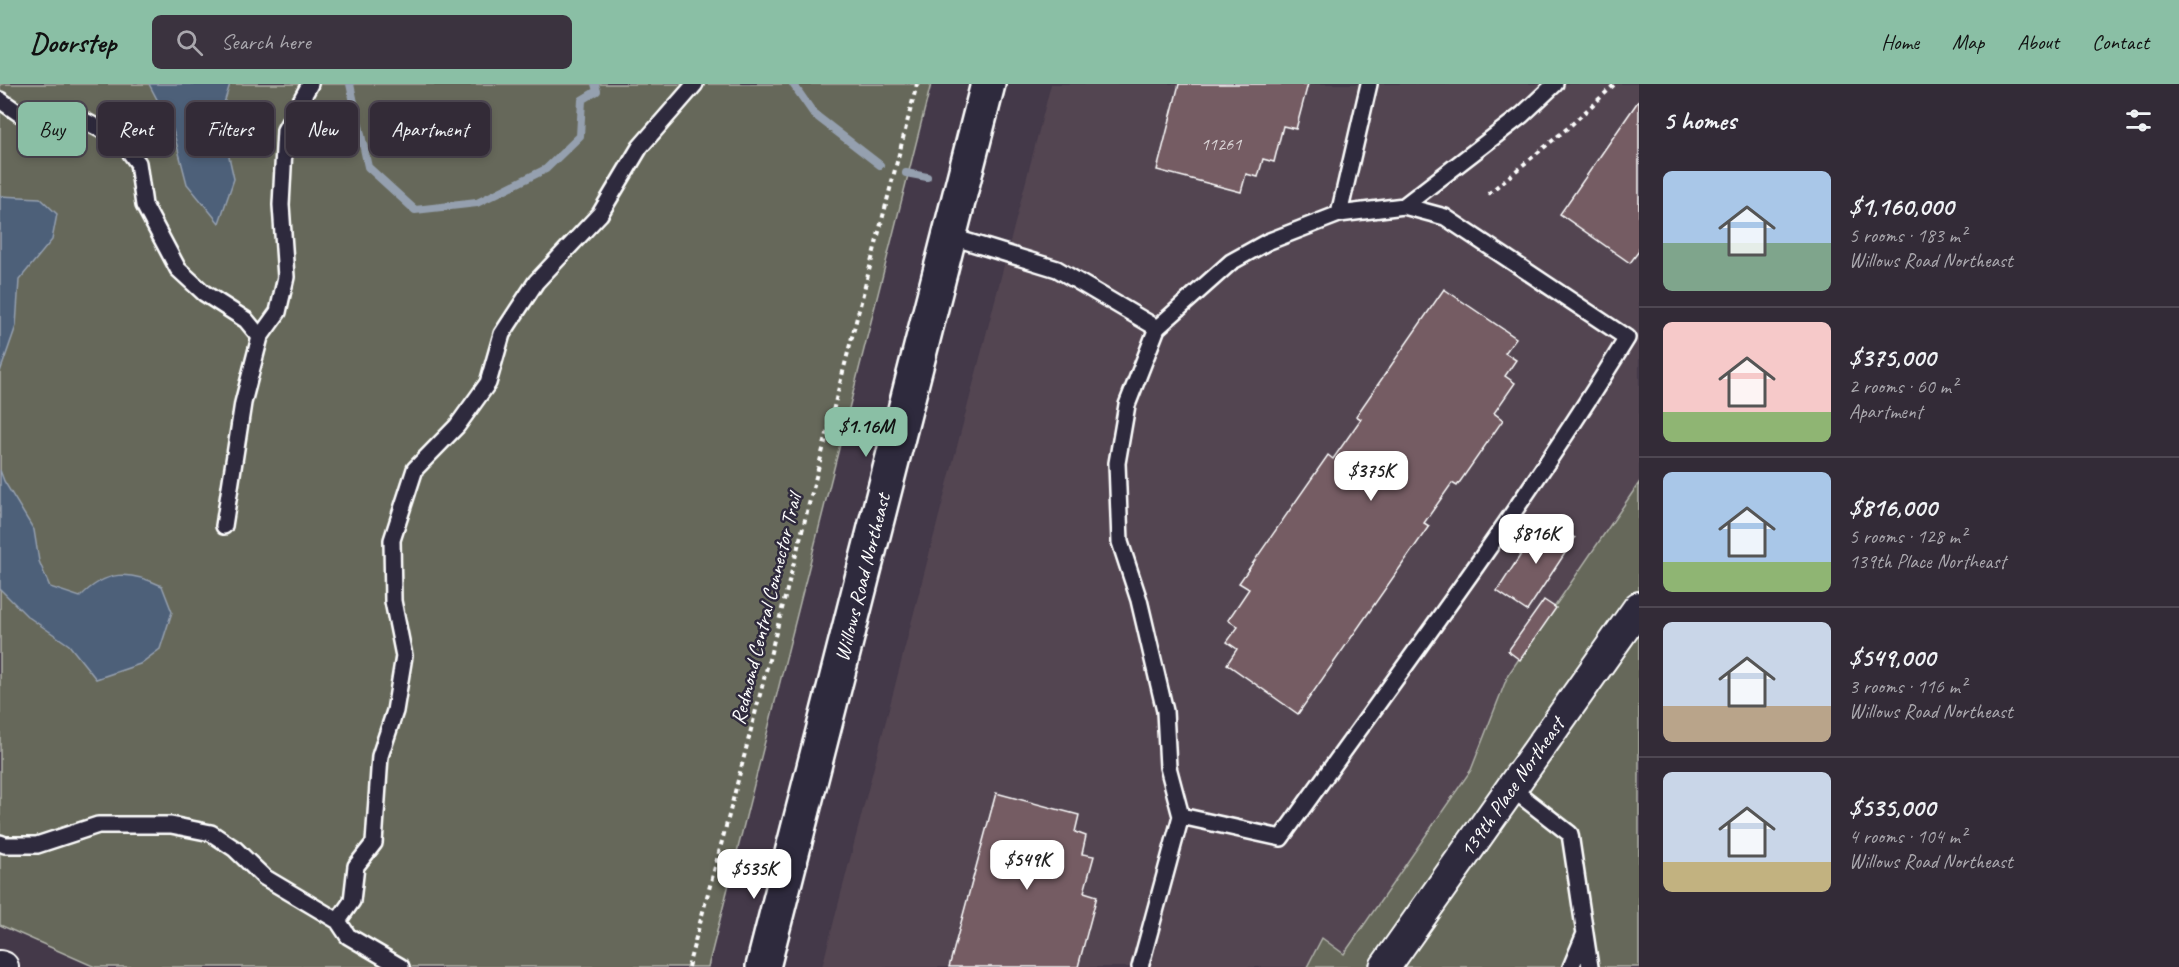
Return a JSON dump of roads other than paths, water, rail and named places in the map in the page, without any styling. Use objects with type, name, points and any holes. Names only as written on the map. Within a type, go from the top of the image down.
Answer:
[{"type":"main road","name":"Willows Road Northeast","points":[[763,967],[988,84]]},
{"type":"street","name":"139th Place Northeast","points":[[1385,967],[1639,607]]},
{"type":"lane","points":[[224,525],[243,403],[260,337],[278,312],[286,277],[281,205],[285,130],[310,84]]},
{"type":"lane","points":[[338,921],[352,902],[356,866],[374,843],[380,756],[395,711],[404,656],[393,601],[392,540],[415,469],[457,426],[488,383],[502,334],[536,282],[600,214],[640,147],[694,84]]},
{"type":"lane","points":[[1339,214],[1369,84]]},
{"type":"lane","points":[[1404,206],[1522,115],[1555,84]]},
{"type":"lane","points":[[0,100],[20,114],[79,118],[121,140],[138,163],[144,205],[178,269],[204,293],[246,320],[260,337]]},
{"type":"lane","points":[[1140,967],[1181,816],[1168,766],[1165,711],[1139,600],[1120,542],[1117,463],[1127,405],[1157,328],[1231,262],[1267,242],[1339,214],[1404,206],[1445,217],[1633,342],[1595,391],[1456,593],[1281,838],[1181,816]]},
{"type":"lane","points":[[949,236],[1057,269],[1157,328]]},
{"type":"lane","points":[[1511,788],[1570,834],[1590,967]]},
{"type":"lane","points":[[0,843],[5,846],[37,845],[98,825],[171,825],[211,833],[235,849],[264,877],[338,921],[348,936],[401,967]]},
{"type":"lane","points":[[1572,967],[1584,936]]},
{"type":"water","points":[[149,84],[230,84],[224,102],[186,102],[186,156],[229,156],[234,179],[219,223],[187,184],[174,134],[174,102],[158,102]]},
{"type":"water","points":[[0,196],[40,198],[57,214],[52,240],[19,280],[16,326],[0,372]]},
{"type":"water","points":[[0,470],[4,481],[34,530],[39,561],[50,587],[80,597],[99,582],[118,575],[139,577],[162,586],[172,612],[160,649],[140,664],[96,679],[69,645],[27,616],[0,589]]},
{"type":"waterway","points":[[350,84],[368,167],[415,210],[477,203],[546,169],[580,136],[582,100],[597,91],[595,84]]},
{"type":"waterway","points":[[793,84],[814,114],[880,165]]},
{"type":"waterway","points":[[906,173],[927,177]]}]
